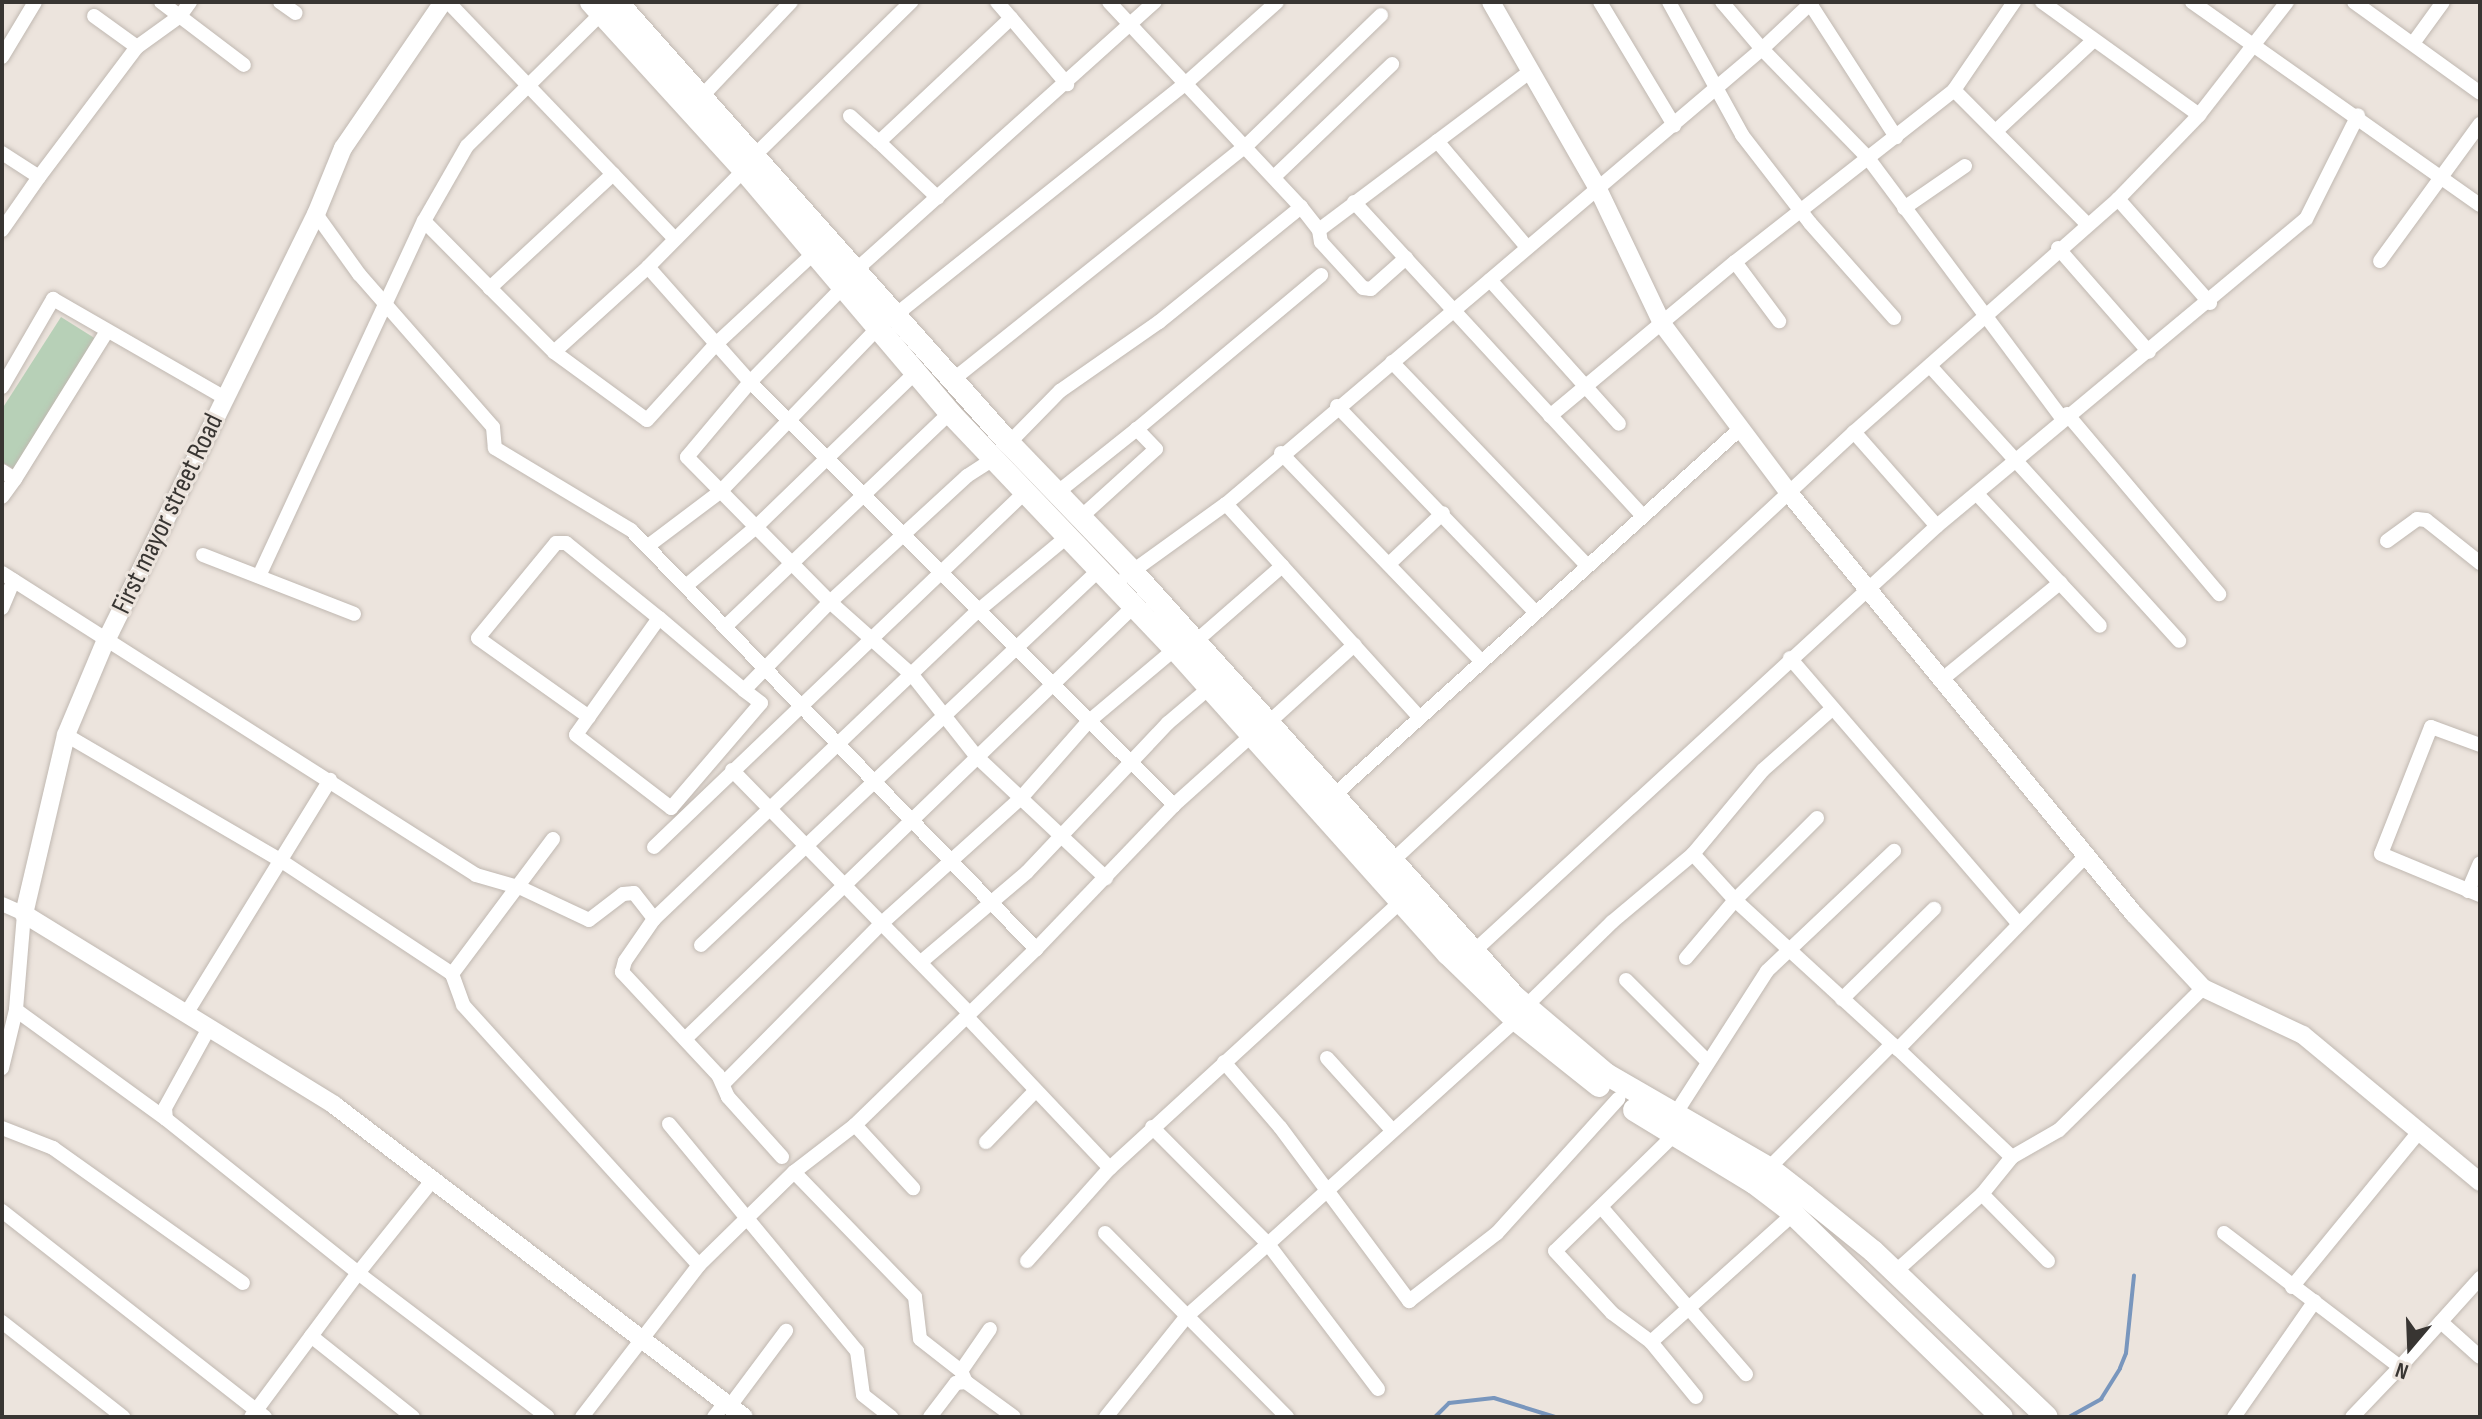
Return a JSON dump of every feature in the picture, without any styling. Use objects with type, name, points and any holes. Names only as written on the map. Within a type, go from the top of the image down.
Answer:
[{"type":"main road","points":[[613,6],[703,95],[814,253],[950,413],[1058,492],[1081,517],[1134,606],[1185,646],[1208,689],[1259,730],[1331,798],[1384,868],[1400,902],[1618,1099],[1762,1175],[1895,1272],[2047,1417]]},
{"type":"main road","points":[[613,6],[750,162],[860,271],[955,378],[1002,450],[1024,493],[1068,536],[1115,575],[1185,646],[1384,868],[1472,953],[1521,1013],[1674,1126]]},
{"type":"main road","points":[[1762,1175],[1793,1214],[1999,1414]]},
{"type":"street","points":[[2,57],[7,32],[35,2]]},
{"type":"street","points":[[161,2],[244,65]]},
{"type":"street","points":[[2,230],[137,47],[180,16],[190,2]]},
{"type":"street","points":[[280,2],[296,13]]},
{"type":"street","points":[[446,2],[674,238]]},
{"type":"street","name":"First mayor street Road","points":[[2,1068],[16,1010],[15,987],[24,914],[66,735],[105,642],[316,214],[343,148],[446,2]]},
{"type":"street","points":[[703,95],[791,2]]},
{"type":"street","points":[[554,352],[648,267],[911,2]]},
{"type":"street","points":[[997,2],[1067,84]]},
{"type":"street","points":[[1109,2],[1275,176],[1319,230],[1321,242],[1363,288],[1371,289],[1406,258]]},
{"type":"street","points":[[1106,878],[977,757],[913,676],[830,602],[686,454],[841,286],[1155,2]]},
{"type":"street","points":[[898,313],[1185,84],[1277,2]]},
{"type":"street","points":[[1491,2],[1528,73],[1598,189],[1663,325],[1789,493],[1868,591],[1945,677],[2086,856],[2203,988],[2311,1041],[2480,1182]]},
{"type":"street","points":[[1600,2],[1674,125]]},
{"type":"street","points":[[1669,2],[1742,135],[1801,210],[1894,318]]},
{"type":"street","points":[[1722,2],[1762,49],[1868,158],[2065,416],[2219,594]]},
{"type":"street","points":[[1550,416],[1735,262],[1954,90],[2014,2]]},
{"type":"street","points":[[2042,2],[2199,115]]},
{"type":"street","points":[[2192,2],[2254,48],[2358,115],[2480,205]]},
{"type":"street","points":[[1384,868],[1854,432],[2058,248],[2118,199],[2199,115],[2287,2]]},
{"type":"street","points":[[2354,2],[2414,42],[2480,93]]},
{"type":"street","points":[[2414,42],[2443,2]]},
{"type":"street","points":[[701,945],[876,785],[945,714],[1018,649],[1115,575],[1226,504],[1281,453],[1717,90],[1810,3],[1896,137]]},
{"type":"street","points":[[259,576],[322,436],[388,307],[424,221],[467,146],[613,6]]},
{"type":"street","points":[[955,378],[1246,146],[1381,15]]},
{"type":"street","points":[[94,16],[137,47]]},
{"type":"street","points":[[879,142],[1011,18]]},
{"type":"street","points":[[1997,130],[2094,40]]},
{"type":"street","points":[[1275,176],[1392,64]]},
{"type":"street","points":[[1319,230],[1528,73]]},
{"type":"street","points":[[1954,90],[2087,224]]},
{"type":"street","points":[[1472,953],[1937,526],[2065,416],[2210,303],[2306,219],[2358,115]]},
{"type":"street","points":[[850,116],[938,198]]},
{"type":"street","points":[[2380,261],[2440,174],[2480,124]]},
{"type":"street","points":[[1437,141],[1527,247]]},
{"type":"street","points":[[2,153],[39,177]]},
{"type":"street","points":[[1904,208],[1965,166]]},
{"type":"street","points":[[490,288],[613,174]]},
{"type":"street","points":[[2118,199],[2210,303]]},
{"type":"street","points":[[1354,202],[1642,515]]},
{"type":"street","points":[[744,690],[830,602],[907,536],[967,476],[1002,450],[1060,391],[1159,322],[1301,207]]},
{"type":"street","points":[[316,214],[388,307],[493,427],[495,448],[631,530],[768,666],[839,747],[1036,949]]},
{"type":"street","points":[[424,221],[554,352],[647,420],[716,344],[814,253]]},
{"type":"street","points":[[2058,248],[2149,352]]},
{"type":"street","points":[[1735,262],[1779,321]]},
{"type":"street","points":[[648,267],[750,382],[791,419],[1088,722],[1174,805]]},
{"type":"street","points":[[1058,492],[1321,275]]},
{"type":"street","points":[[1490,280],[1584,389],[1619,424]]},
{"type":"street","points":[[2,387],[53,299],[106,333],[225,398]]},
{"type":"street","points":[[648,546],[720,492],[877,329]]},
{"type":"street","points":[[2,497],[8,475],[106,333]]},
{"type":"street","points":[[1392,362],[1587,565]]},
{"type":"street","points":[[1930,366],[2012,461],[2179,641]]},
{"type":"street","points":[[687,585],[756,527],[915,373]]},
{"type":"street","points":[[1337,406],[1535,612]]},
{"type":"street","points":[[727,625],[950,413]]},
{"type":"street","points":[[1081,517],[1156,449],[1137,429]]},
{"type":"street","points":[[1331,798],[1740,429]]},
{"type":"street","points":[[1854,432],[1937,526]]},
{"type":"street","points":[[1281,453],[1481,661]]},
{"type":"street","points":[[654,847],[1024,493]]},
{"type":"street","points":[[1977,494],[2100,626]]},
{"type":"street","points":[[1226,504],[1419,717]]},
{"type":"street","points":[[1389,564],[1443,513]]},
{"type":"street","points":[[2387,541],[2417,519],[2426,520],[2480,563]]},
{"type":"street","points":[[782,1157],[728,1097],[723,1084],[685,1039],[622,972],[654,919],[839,747],[979,610],[1068,536]]},
{"type":"street","points":[[589,717],[478,638],[556,543],[566,543],[659,618],[761,703],[671,808],[576,735],[589,717],[659,618]]},
{"type":"street","points":[[203,555],[354,614]]},
{"type":"street","points":[[723,1084],[882,923],[1021,798],[1088,722],[1282,566]]},
{"type":"street","points":[[2,608],[8,576],[105,642],[330,780],[476,875],[521,888],[589,920],[623,894],[634,893],[654,919]]},
{"type":"street","points":[[1945,677],[2060,583]]},
{"type":"street","points":[[685,1039],[1134,606]]},
{"type":"street","points":[[582,1417],[699,1265],[794,1172],[855,1125],[1036,949],[1174,805],[1354,645]]},
{"type":"street","points":[[1790,658],[2017,922]]},
{"type":"street","points":[[921,962],[1062,838],[1131,763],[1208,689]]},
{"type":"street","points":[[1106,1417],[1187,1316],[1521,1013],[1612,922],[1693,854],[1763,770],[1832,709]]},
{"type":"street","points":[[2480,745],[2431,727],[2381,854],[2474,893],[2480,863]]},
{"type":"street","points":[[66,735],[280,860],[452,974],[463,1005],[699,1265]]},
{"type":"street","points":[[732,770],[921,962],[1035,1091],[1110,1168]]},
{"type":"street","points":[[186,1014],[330,780]]},
{"type":"street","points":[[1686,958],[1735,900],[1817,818]]},
{"type":"street","points":[[452,974],[521,888],[553,839]]},
{"type":"street","points":[[1696,1397],[1651,1342],[1612,1313],[1555,1251],[1602,1208],[1674,1126],[1707,1061],[1767,971],[1894,851]]},
{"type":"street","points":[[1693,854],[1735,900],[2012,1157]]},
{"type":"street","points":[[1762,1175],[2086,856]]},
{"type":"street","points":[[1027,1261],[1110,1168],[1152,1127],[1400,902]]},
{"type":"street","points":[[2,904],[24,914],[334,1105],[642,1340],[728,1411],[786,1331]]},
{"type":"street","points":[[1842,999],[1934,909]]},
{"type":"street","points":[[2,978],[15,987]]},
{"type":"street","points":[[1626,980],[1707,1061]]},
{"type":"street","points":[[1895,1272],[1982,1194],[2012,1157],[2059,1130],[2203,988]]},
{"type":"street","points":[[16,1010],[166,1119],[358,1273],[548,1417]]},
{"type":"street","points":[[166,1119],[165,1108],[209,1028]]},
{"type":"street","points":[[1327,1058],[1393,1131]]},
{"type":"street","points":[[1224,1062],[1280,1127],[1324,1192],[1409,1301],[1497,1233],[1618,1099]]},
{"type":"street","points":[[986,1142],[1035,1091]]},
{"type":"street","points":[[669,1124],[859,1354],[863,1395],[891,1417]]},
{"type":"street","points":[[855,1125],[913,1188]]},
{"type":"street","points":[[1152,1127],[1268,1244],[1378,1389]]},
{"type":"street","points":[[2,1128],[53,1148],[243,1283]]},
{"type":"street","points":[[2292,1287],[2418,1133]]},
{"type":"street","points":[[794,1172],[915,1297],[920,1339],[1014,1417]]},
{"type":"street","points":[[2,1211],[258,1415],[311,1336],[431,1182]]},
{"type":"street","points":[[1982,1194],[2048,1261]]},
{"type":"street","points":[[1602,1208],[1746,1374]]},
{"type":"street","points":[[1651,1342],[1793,1214]]},
{"type":"street","points":[[1105,1233],[1287,1417]]},
{"type":"street","points":[[2224,1233],[2400,1367]]},
{"type":"street","points":[[2352,1417],[2480,1278]]},
{"type":"street","points":[[2234,1417],[2315,1301]]},
{"type":"street","points":[[2,1322],[123,1417]]},
{"type":"street","points":[[2441,1322],[2480,1357]]},
{"type":"street","points":[[930,1417],[964,1377],[990,1329]]},
{"type":"street","points":[[311,1336],[413,1417]]},
{"type":"green space","points":[[61,317],[96,339],[14,469],[2,462],[2,409]]},
{"type":"waterway","points":[[2069,1417],[2101,1399],[2120,1368],[2126,1353],[2134,1275]]},
{"type":"waterway","points":[[1435,1417],[1449,1403],[1494,1398],[1555,1417]]}]
